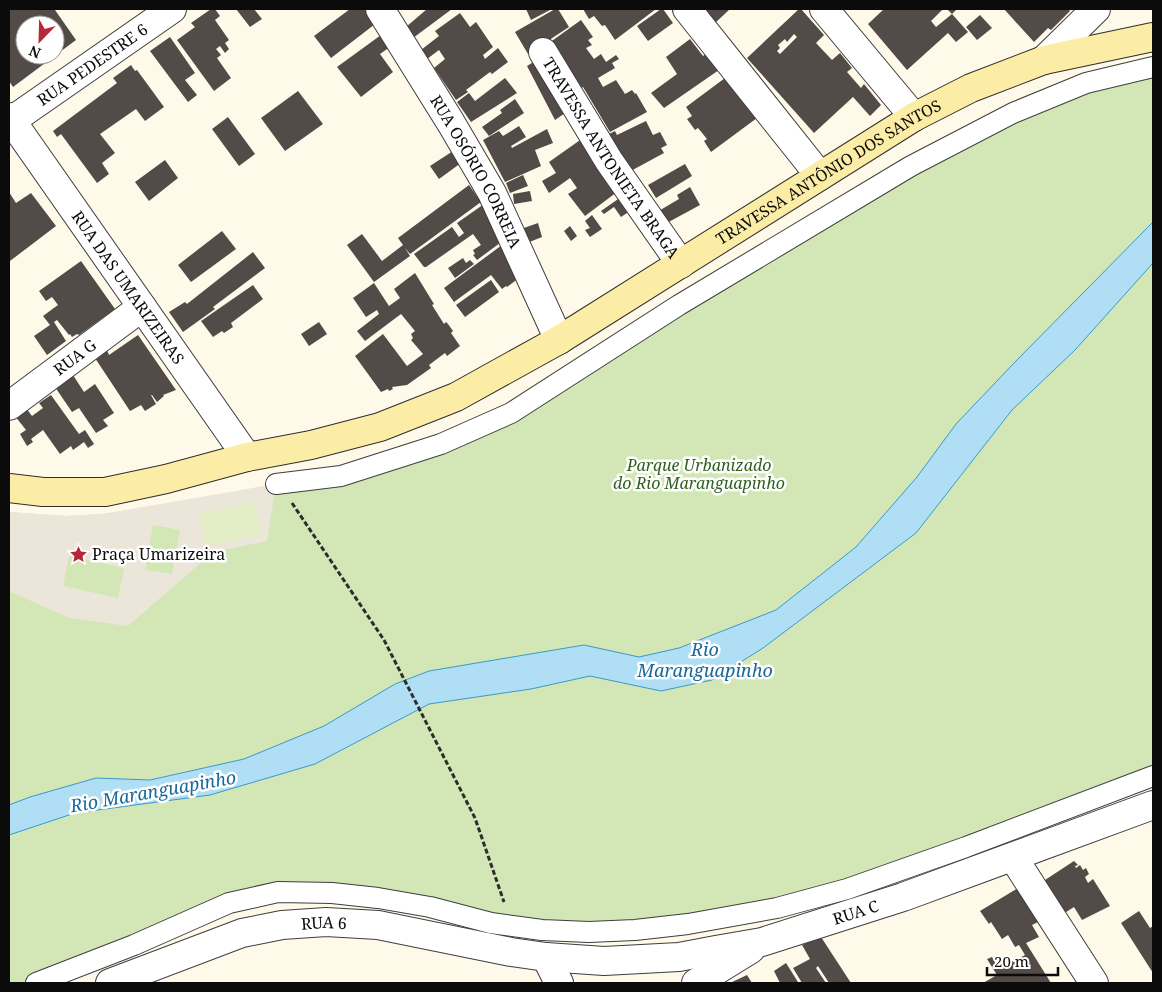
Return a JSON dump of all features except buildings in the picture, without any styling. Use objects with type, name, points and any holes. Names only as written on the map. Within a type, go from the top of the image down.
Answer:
[{"type":"main road","points":[[1044,60],[1153,37]]},
{"type":"main road","name":"TRAVESSA ANTÔNIO DOS SANTOS","points":[[9,488],[43,492],[105,492],[166,479],[247,457],[311,445],[380,427],[456,397],[559,340],[914,117],[971,88],[1044,60]]},
{"type":"street","name":"RUA PEDESTRE 6","points":[[14,134],[172,9]]},
{"type":"street","name":"RUA OSÓRIO CORREIA","points":[[380,9],[451,122],[492,193],[559,340]]},
{"type":"street","points":[[687,9],[820,176]]},
{"type":"street","name":"TRAVESSA ANTÔNIO DOS SANTOS","points":[[1044,60],[1096,9]]},
{"type":"street","points":[[828,10],[914,117]]},
{"type":"street","name":"TRAVESSA ANTONIETA BRAGA","points":[[543,52],[609,161],[681,264]]},
{"type":"street","points":[[278,484],[341,476],[441,444],[511,413],[679,305],[911,166],[1013,113],[1077,86],[1153,68]]},
{"type":"street","name":"RUA DAS UMARIZEIRAS","points":[[14,134],[142,307],[247,457]]},
{"type":"street","name":"RUA G","points":[[9,406],[142,307]]},
{"type":"street","points":[[36,983],[134,945],[229,903],[278,892],[332,893],[378,898],[430,907],[491,923],[542,930],[590,932],[635,930],[688,924],[777,908],[847,889],[966,848],[1153,776]]},
{"type":"street","name":"RUA C","points":[[546,957],[604,961],[679,956],[762,942],[903,897],[1153,805]]},
{"type":"street","points":[[1013,857],[1094,983]]},
{"type":"street","name":"RUA 6","points":[[110,983],[242,933],[282,925],[317,923],[378,925],[511,952],[546,957]]},
{"type":"street","points":[[696,983],[762,942]]},
{"type":"street","points":[[546,957],[559,983]]},
{"type":"path","points":[[278,484],[384,640],[475,818],[512,926]]},
{"type":"green space","name":"Parque Urbanizado do Rio Maranguapinho","points":[[1153,67],[1153,222],[956,424],[917,477],[856,547],[776,610],[679,648],[639,657],[584,645],[429,671],[395,684],[324,726],[244,759],[150,780],[96,778],[9,805],[9,512],[66,516],[102,514],[146,508],[276,484],[441,444],[1013,113]]},
{"type":"green space","points":[[1153,263],[1153,776],[902,869],[635,930],[278,892],[36,983],[9,983],[9,835],[75,813],[210,795],[315,764],[429,704],[531,689],[590,676],[661,691],[712,680],[763,648],[916,533],[1012,410],[1075,350]]},
{"type":"green space","points":[[255,501],[262,534],[207,546],[199,514]]},
{"type":"shaded area","name":"Praça Umarizeira","points":[[276,484],[267,541],[213,552],[128,626],[69,618],[9,590],[9,512],[66,516],[102,514]],"holes":[[[255,501],[262,534],[207,546],[199,514]],[[153,525],[180,530],[172,574],[145,570]],[[69,556],[124,568],[118,598],[63,586]]]},
{"type":"water","name":"Rio Maranguapinho","points":[[1153,222],[1153,263],[1075,350],[1012,410],[916,533],[763,648],[712,680],[661,691],[590,676],[531,689],[429,704],[315,764],[210,795],[75,813],[9,835],[9,805],[96,778],[150,780],[244,759],[324,726],[395,684],[429,671],[584,645],[639,657],[679,648],[776,610],[856,547],[917,477],[956,424]]},
{"type":"place","name":"Praça Umarizeira","points":[[78,554]]}]
